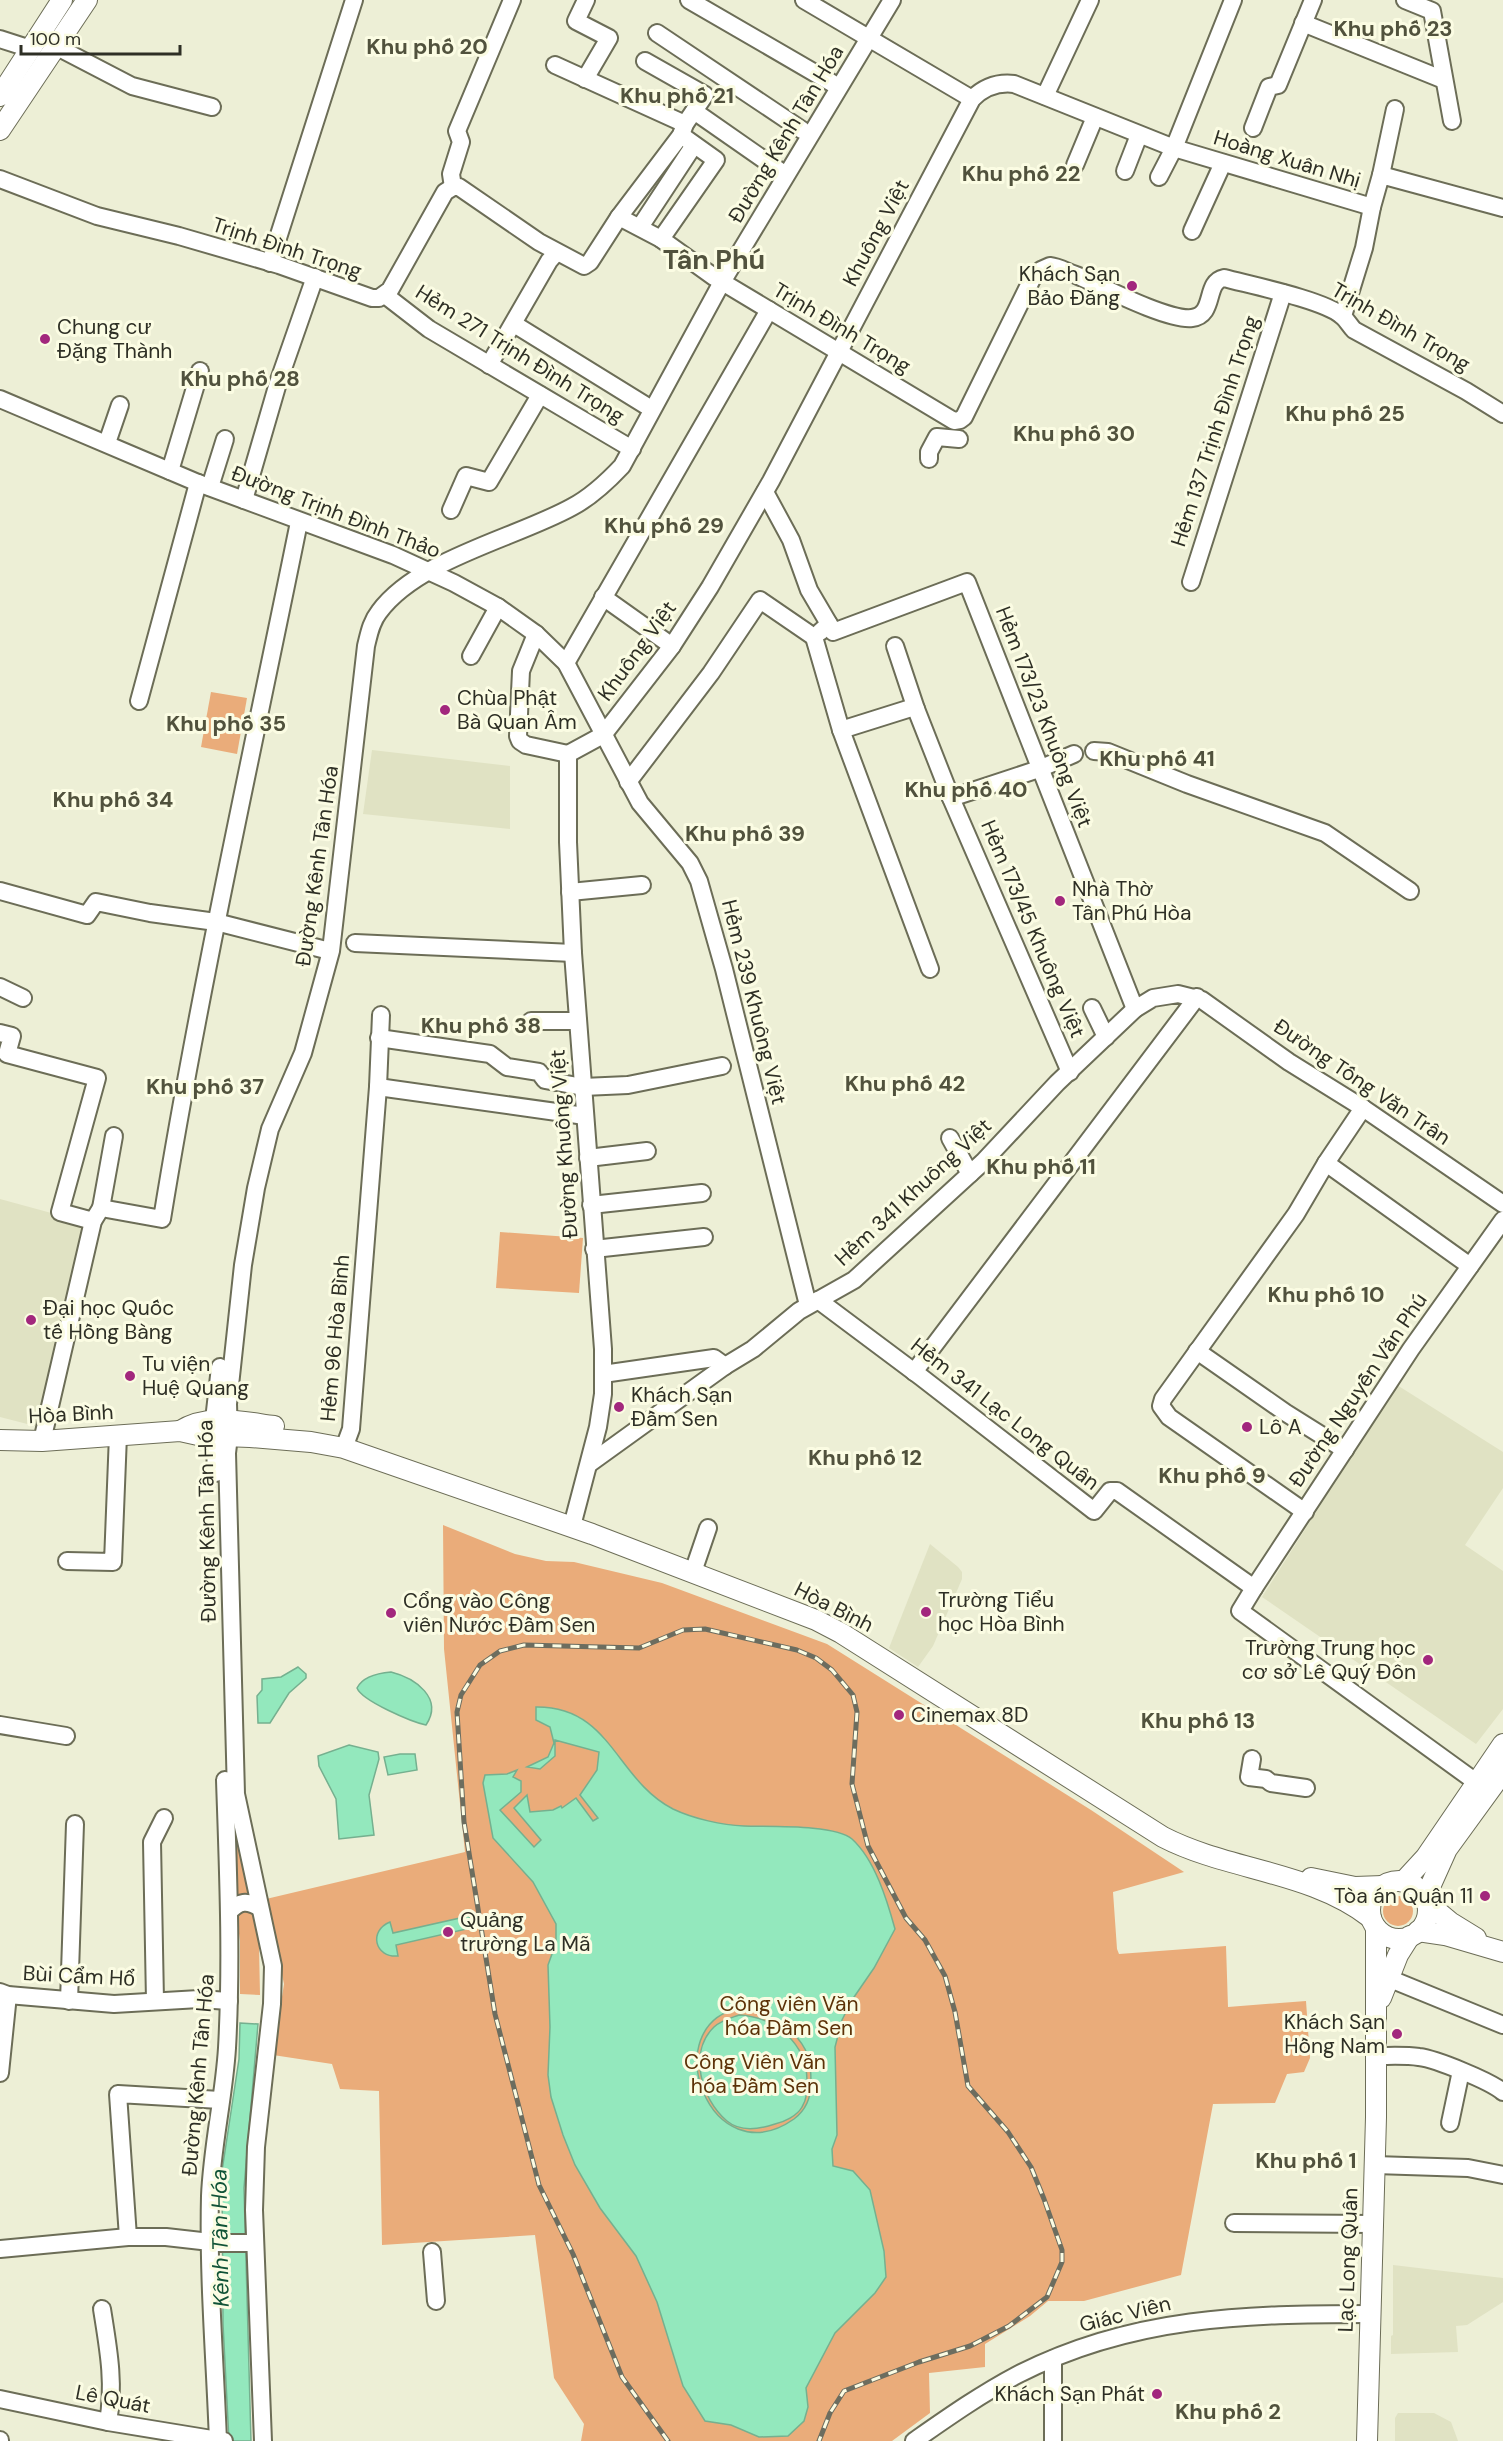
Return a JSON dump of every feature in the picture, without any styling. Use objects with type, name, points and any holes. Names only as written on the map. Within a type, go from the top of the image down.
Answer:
[{"type":"main road","points":[[0,96],[63,0]]},
{"type":"main road","points":[[0,130],[87,0]]},
{"type":"main road","name":"Hòa Bình","points":[[0,1440],[42,1441],[180,1431],[198,1421],[222,1428],[330,1435],[344,1448],[572,1526],[790,1609],[841,1633],[1054,1770],[1172,1842],[1223,1860],[1276,1874]]},
{"type":"main road","points":[[1404,1882],[1436,1842],[1503,1744]]},
{"type":"main road","points":[[1377,2009],[1404,1943],[1426,1918],[1426,1900],[1447,1849],[1503,1772]]},
{"type":"main road","points":[[1276,1874],[1292,1874],[1354,1887],[1383,1886],[1404,1882],[1416,1888],[1450,1922],[1500,1951]]},
{"type":"main road","points":[[1276,1874],[1349,1904],[1392,1938],[1414,1934],[1445,1935],[1500,1951]]},
{"type":"main road","points":[[1373,1923],[1370,1905],[1373,1897],[1383,1886]]},
{"type":"main road","name":"Lạc Long Quân","points":[[1367,2441],[1374,2224],[1377,2009],[1373,1923]]},
{"type":"main road","points":[[1391,1972],[1408,1953],[1425,1945],[1457,1940]]},
{"type":"street","points":[[270,262],[354,0]]},
{"type":"street","points":[[512,0],[457,131],[461,142],[451,174],[453,187],[459,187],[556,253],[584,266],[590,262],[620,218],[688,129]]},
{"type":"street","points":[[585,79],[609,38],[576,21],[586,0]]},
{"type":"street","points":[[689,0],[832,82]]},
{"type":"street","points":[[804,0],[972,99],[985,89],[1001,83],[1018,85],[1174,148]]},
{"type":"street","name":"Đường Kênh Tân Hóa","points":[[220,2441],[214,2243],[210,2194],[227,2051],[229,2001],[222,1428],[228,1404],[243,1265],[256,1188],[270,1129],[296,1072],[310,1033],[327,936],[358,645],[363,622],[373,605],[394,584],[571,496],[602,472],[627,447],[718,280],[866,35],[881,0]]},
{"type":"street","name":"Đường Kênh Tân Hóa","points":[[627,447],[645,405],[802,130],[832,82],[892,0]]},
{"type":"street","points":[[1045,96],[1090,0]]},
{"type":"street","points":[[1160,177],[1174,148],[1233,0]]},
{"type":"street","points":[[1253,128],[1269,87],[1278,85],[1313,0]]},
{"type":"street","points":[[1405,0],[1432,11],[1452,121]]},
{"type":"street","points":[[1303,23],[1444,80]]},
{"type":"street","points":[[657,33],[802,130]]},
{"type":"street","points":[[0,39],[31,49]]},
{"type":"street","points":[[57,47],[132,86],[212,107]]},
{"type":"street","points":[[640,227],[705,95],[645,61]]},
{"type":"street","points":[[555,65],[780,171]]},
{"type":"street","name":"Khuông Việt","points":[[568,754],[603,735],[672,646],[765,492],[972,99]]},
{"type":"street","points":[[1381,175],[1395,109]]},
{"type":"street","points":[[1075,165],[1095,117]]},
{"type":"street","points":[[661,239],[716,160],[688,129]]},
{"type":"street","points":[[1125,171],[1139,135]]},
{"type":"street","name":"Hoàng Xuân Nhị","points":[[1174,148],[1372,207],[1381,175],[1503,208]]},
{"type":"street","points":[[1192,231],[1223,163]]},
{"type":"street","name":"Trịnh Đình Trọng","points":[[0,179],[97,216],[270,262],[367,298],[379,298],[394,285],[445,192],[453,187]]},
{"type":"street","points":[[1342,316],[1364,248],[1372,207]]},
{"type":"street","name":"Trịnh Đình Trọng","points":[[620,218],[661,239],[718,280],[838,353],[957,421],[963,417],[1032,279],[1046,268],[1054,266],[1159,310],[1187,318],[1198,316],[1208,308],[1215,283],[1219,279],[1224,278],[1283,293],[1333,310],[1342,316],[1354,330],[1466,391],[1503,414]]},
{"type":"street","points":[[489,365],[549,261],[556,253]]},
{"type":"street","points":[[244,500],[278,383],[315,277]]},
{"type":"street","name":"Hẻm 137 Trịnh Đình Trọng","points":[[1191,582],[1283,293]]},
{"type":"street","name":"Hẻm 271 Trịnh Đình Trọng","points":[[385,295],[429,329],[627,447]]},
{"type":"street","points":[[566,663],[770,310]]},
{"type":"street","points":[[514,324],[645,405]]},
{"type":"street","points":[[170,471],[200,371]]},
{"type":"street","points":[[451,510],[466,476],[489,482],[540,395]]},
{"type":"street","name":"Đường Trịnh Đình Thảo","points":[[0,399],[204,485],[393,555],[498,607],[536,634],[566,663],[603,735]]},
{"type":"street","points":[[107,443],[120,405]]},
{"type":"street","points":[[929,459],[929,452],[937,437],[959,439]]},
{"type":"street","points":[[139,701],[204,485],[225,439]]},
{"type":"street","points":[[765,492],[791,540],[809,590],[828,624],[814,637]]},
{"type":"street","points":[[0,1033],[12,1036],[7,1054],[97,1078],[60,1212],[162,1219],[183,1091],[216,922],[299,522]]},
{"type":"street","name":"Hẻm 173/23 Khuông Việt","points":[[828,624],[833,632],[967,582],[1135,1010]]},
{"type":"street","points":[[603,597],[672,646]]},
{"type":"street","points":[[628,782],[711,673],[760,600],[814,637],[841,730],[930,969]]},
{"type":"street","points":[[471,656],[498,607]]},
{"type":"street","points":[[536,634],[521,670],[518,736],[520,741],[526,745],[568,754]]},
{"type":"street","name":"Hẻm 173/45 Khuông Việt","points":[[895,646],[916,709],[951,798],[1070,1072]]},
{"type":"street","points":[[841,730],[911,708],[916,709]]},
{"type":"street","name":"Hẻm 239 Khuông Việt","points":[[603,735],[640,803],[690,863],[699,880],[813,1303]]},
{"type":"street","points":[[1094,750],[1108,752],[1187,784],[1325,833],[1410,891]]},
{"type":"street","name":"Đường Khuông Việt","points":[[568,754],[573,953],[603,1374],[603,1394],[598,1427],[572,1526]]},
{"type":"street","points":[[951,798],[1039,769],[1074,754]]},
{"type":"street","points":[[570,892],[642,885]]},
{"type":"street","points":[[0,891],[87,915],[96,902],[150,913],[327,936]]},
{"type":"street","points":[[355,942],[573,953]]},
{"type":"street","points":[[0,987],[23,998]]},
{"type":"street","name":"Hẻm 341 Khuông Việt","points":[[589,1464],[725,1366],[753,1349],[813,1303],[854,1280],[970,1174],[1070,1072],[1135,1010],[1153,998],[1165,995],[1197,998]]},
{"type":"street","points":[[914,1372],[1197,998]]},
{"type":"street","name":"Đường Tống Văn Trân","points":[[1197,998],[1503,1204]]},
{"type":"street","points":[[1092,1008],[1106,1037]]},
{"type":"street","name":"Hẻm 96 Hòa Bình","points":[[344,1448],[351,1429],[378,1088],[381,1015]]},
{"type":"street","points":[[531,1021],[578,1021]]},
{"type":"street","points":[[379,1038],[490,1054],[507,1067],[539,1072],[545,1080],[583,1087],[628,1085],[722,1066]]},
{"type":"street","points":[[378,1088],[585,1116]]},
{"type":"street","points":[[1305,1512],[1163,1411],[1161,1406],[1163,1399],[1296,1214],[1326,1163],[1363,1108]]},
{"type":"street","points":[[42,1441],[114,1136]]},
{"type":"street","points":[[950,1138],[970,1174]]},
{"type":"street","points":[[588,1158],[647,1150]]},
{"type":"street","points":[[1326,1163],[1470,1266]]},
{"type":"street","points":[[591,1205],[702,1193]]},
{"type":"street","name":"Đường Nguyễn Văn Phú","points":[[1254,1588],[1411,1349],[1503,1220]]},
{"type":"street","points":[[594,1249],[704,1237]]},
{"type":"street","name":"Hẻm 341 Lạc Long Quân","points":[[813,1303],[914,1372],[1094,1511],[1110,1491],[1117,1491],[1254,1588]]},
{"type":"street","points":[[1197,1351],[1286,1413],[1345,1450]]},
{"type":"street","points":[[603,1374],[714,1358],[725,1366]]},
{"type":"street","name":"Đường Kênh Tân Hóa","points":[[222,1428],[227,1453],[236,1794],[273,1966],[272,2004],[256,2147],[251,2243],[263,2441]]},
{"type":"street","points":[[67,1561],[113,1562],[117,1435]]},
{"type":"street","points":[[693,1572],[708,1528]]},
{"type":"street","points":[[1254,1588],[1240,1611],[1476,1782]]},
{"type":"street","points":[[0,1725],[66,1736]]},
{"type":"street","points":[[1252,1759],[1249,1777],[1306,1788]]},
{"type":"street","points":[[155,2001],[152,1842],[164,1818]]},
{"type":"street","points":[[69,2001],[75,1824]]},
{"type":"street","points":[[229,1912],[240,1902],[247,1902],[260,1908]]},
{"type":"street","points":[[1391,1972],[1503,2025]]},
{"type":"street","points":[[0,2073],[4,1993]]},
{"type":"street","name":"Bùi Cẩm Hổ","points":[[4,1993],[114,2004],[199,1999],[229,2001]]},
{"type":"street","points":[[1376,2056],[1421,2057],[1461,2071],[1498,2087],[1503,2092]]},
{"type":"street","points":[[1450,2123],[1461,2071]]},
{"type":"street","points":[[129,2237],[118,2094],[220,2100]]},
{"type":"street","points":[[1375,2165],[1468,2168],[1503,2175]]},
{"type":"street","points":[[1234,2223],[1374,2224]]},
{"type":"street","points":[[0,2249],[129,2237],[166,2237],[214,2243],[251,2243]]},
{"type":"street","points":[[432,2252],[436,2301]]},
{"type":"street","points":[[102,2309],[110,2360],[111,2396],[108,2422]]},
{"type":"street","name":"Giác Viên","points":[[914,2441],[996,2386],[1053,2359],[1119,2336],[1206,2319],[1277,2314],[1371,2314]]},
{"type":"street","points":[[1053,2359],[1053,2441]]},
{"type":"street","name":"Lê Quát","points":[[0,2399],[108,2422],[220,2441]]},
{"type":"shaded area","points":[[372,750],[510,766],[510,829],[363,814]]},
{"type":"shaded area","name":"Đại học Quốc tế Hồng Bàng","points":[[0,1199],[88,1223],[35,1426],[0,1417]]},
{"type":"shaded area","points":[[1397,1385],[1503,1452],[1503,1488],[1465,1545],[1503,1571],[1503,1709],[1476,1744],[1262,1597]]},
{"type":"shaded area","name":"Trường Tiểu học Hòa Bình","points":[[930,1544],[958,1567],[962,1572],[962,1579],[933,1646],[918,1667],[889,1648]]},
{"type":"shaded area","points":[[298,1667],[306,1674],[306,1678],[289,1693],[270,1723],[258,1723],[257,1696],[262,1690],[262,1679],[281,1677]]},
{"type":"shaded area","points":[[391,1672],[417,1684],[429,1698],[431,1715],[426,1725],[377,1705],[357,1688],[367,1678]]},
{"type":"shaded area","points":[[536,1707],[561,1710],[581,1718],[597,1731],[638,1781],[654,1796],[681,1813],[727,1824],[817,1829],[843,1834],[852,1839],[867,1858],[884,1893],[895,1929],[842,2020],[835,2047],[837,2135],[832,2149],[833,2166],[853,2171],[870,2190],[884,2251],[886,2277],[875,2293],[835,2333],[806,2388],[808,2407],[804,2421],[788,2436],[759,2437],[731,2425],[705,2421],[683,2386],[657,2302],[636,2256],[600,2208],[575,2165],[563,2135],[551,2097],[548,2075],[550,2027],[548,1965],[556,1943],[556,1924],[533,1882],[493,1838],[483,1783],[485,1775],[507,1774],[517,1770],[513,1777],[521,1781],[521,1792],[500,1810],[534,1847],[541,1840],[514,1808],[527,1795],[530,1812],[553,1810],[561,1806],[562,1808],[576,1798],[593,1821],[598,1818],[580,1795],[597,1770],[599,1752],[555,1740],[555,1756],[540,1769],[527,1767],[548,1757],[554,1743],[550,1727],[536,1720]],"holes":[[[740,2008],[771,2018],[789,2030],[804,2047],[810,2066],[811,2088],[805,2108],[794,2119],[764,2132],[738,2129],[717,2114],[703,2092],[697,2066],[700,2041],[714,2020]]]},
{"type":"shaded area","points":[[349,1745],[378,1752],[379,1759],[369,1795],[374,1835],[339,1839],[336,1799],[319,1766],[318,1756]]},
{"type":"shaded area","points":[[415,1754],[417,1770],[388,1775],[384,1757]]},
{"type":"shaded area","points":[[469,1916],[471,1928],[396,1945],[398,1956],[384,1953],[377,1943],[379,1931],[390,1922],[393,1933]]},
{"type":"shaded area","name":"Công Viên Văn hóa Đầm Sen","points":[[739,2015],[765,2021],[776,2027],[795,2044],[801,2055],[806,2067],[806,2098],[800,2110],[786,2120],[757,2128],[738,2127],[727,2121],[710,2101],[701,2075],[701,2049],[706,2037],[716,2025]]},
{"type":"shaded area","points":[[240,2023],[258,2024],[244,2188],[251,2441],[229,2441],[223,2324],[222,2171],[239,2059]]},
{"type":"shaded area","points":[[1393,2265],[1503,2278],[1503,2302],[1467,2325],[1456,2326],[1458,2352],[1391,2354]]},
{"type":"shaded area","points":[[1398,2413],[1434,2413],[1451,2422],[1458,2441],[1395,2441],[1395,2418]]},
{"type":"green space","points":[[211,692],[247,698],[237,754],[201,747]]},
{"type":"green space","points":[[500,1232],[583,1238],[579,1293],[496,1288]]},
{"type":"green space","name":"Công viên Văn hóa Đầm Sen","points":[[443,1525],[515,1554],[546,1561],[574,1562],[662,1583],[827,1644],[1091,1810],[1184,1872],[1113,1892],[1119,1954],[1226,1946],[1228,2007],[1306,2001],[1310,2058],[1304,2072],[1287,2074],[1275,2103],[1213,2104],[1181,2275],[1084,2301],[1048,2301],[1030,2316],[985,2344],[985,2367],[929,2373],[930,2413],[892,2441],[581,2441],[584,2424],[554,2378],[535,2235],[382,2245],[379,2091],[340,2089],[332,2064],[273,2055],[284,1984],[266,1899],[465,1852],[444,1649]]},
{"type":"green space","points":[[232,1813],[259,1945],[260,1995],[240,1994],[240,1941],[227,1843]]},
{"type":"green space","points":[[1398,1896],[1404,1897],[1412,1905],[1412,1917],[1404,1925],[1398,1926],[1392,1925],[1384,1917],[1383,1911],[1384,1905],[1392,1897]]},
{"type":"railway","points":[[668,2441],[622,2377],[573,2254],[539,2185],[495,2014],[464,1822],[457,1712],[461,1695],[480,1665],[500,1651],[524,1645],[639,1648],[683,1630],[705,1629],[797,1650],[816,1658],[832,1670],[853,1695],[857,1712],[852,1784],[868,1846],[906,1918],[925,1940],[945,1976],[955,2012],[968,2086],[1008,2132],[1031,2167],[1062,2250],[1062,2262],[1047,2297],[1009,2326],[970,2346],[919,2362],[844,2391],[830,2413],[819,2441]]},
{"type":"place","name":"Khách Sạn Bảo Đăng","points":[[1132,286]]},
{"type":"place","name":"Chung cư Đặng Thành","points":[[45,339]]},
{"type":"place","name":"Chùa Phật Bà Quan Âm","points":[[445,710]]},
{"type":"place","name":"Nhà Thờ Tân Phú Hòa","points":[[1060,901]]},
{"type":"place","name":"Đại học Quốc tế Hồng Bàng","points":[[31,1320]]},
{"type":"place","name":"Tu viện Huệ Quang","points":[[130,1376]]},
{"type":"place","name":"Khách Sạn Đầm Sen","points":[[619,1407]]},
{"type":"place","name":"Lô A","points":[[1247,1427]]},
{"type":"place","name":"Trường Tiểu học Hòa Bình","points":[[926,1612]]},
{"type":"place","name":"Cổng vào Công viên Nước Đầm Sen","points":[[391,1613]]},
{"type":"place","name":"Trường Trung học cơ sở Lê Quý Đôn","points":[[1428,1660]]},
{"type":"place","name":"Cinemax 8D","points":[[899,1715]]},
{"type":"place","name":"Tòa án Quận 11","points":[[1485,1896]]},
{"type":"place","name":"Quảng trường La Mã","points":[[448,1932]]},
{"type":"place","name":"Khách Sạn Hồng Nam","points":[[1397,2034]]},
{"type":"place","name":"Khách Sạn Phát","points":[[1157,2394]]},
{"type":"district","name":"Khu phố 23","points":[[1393,28]]},
{"type":"district","name":"Khu phố 20","points":[[427,46]]},
{"type":"district","name":"Khu phố 21","points":[[677,95]]},
{"type":"district","name":"Khu phố 22","points":[[1021,173]]},
{"type":"district","name":"Tân Phú","points":[[714,259]]},
{"type":"district","name":"Khu phố 28","points":[[240,378]]},
{"type":"district","name":"Khu phố 25","points":[[1345,413]]},
{"type":"district","name":"Khu phố 30","points":[[1074,433]]},
{"type":"district","name":"Khu phố 29","points":[[664,525]]},
{"type":"district","name":"Khu phố 35","points":[[226,723]]},
{"type":"district","name":"Khu phố 41","points":[[1157,758]]},
{"type":"district","name":"Khu phố 40","points":[[966,789]]},
{"type":"district","name":"Khu phố 34","points":[[113,799]]},
{"type":"district","name":"Khu phố 39","points":[[745,833]]},
{"type":"district","name":"Khu phố 38","points":[[481,1025]]},
{"type":"district","name":"Khu phố 42","points":[[905,1083]]},
{"type":"district","name":"Khu phố 37","points":[[205,1086]]},
{"type":"district","name":"Khu phố 11","points":[[1041,1166]]},
{"type":"district","name":"Khu phố 10","points":[[1326,1294]]},
{"type":"district","name":"Khu phố 12","points":[[865,1457]]},
{"type":"district","name":"Khu phố 9","points":[[1212,1475]]},
{"type":"district","name":"Khu phố 13","points":[[1198,1720]]},
{"type":"district","name":"Khu phố 1","points":[[1306,2160]]},
{"type":"district","name":"Khu phố 2","points":[[1228,2411]]},
{"type":"water label","name":"Kênh Tân Hóa","points":[[220,2238]]}]
